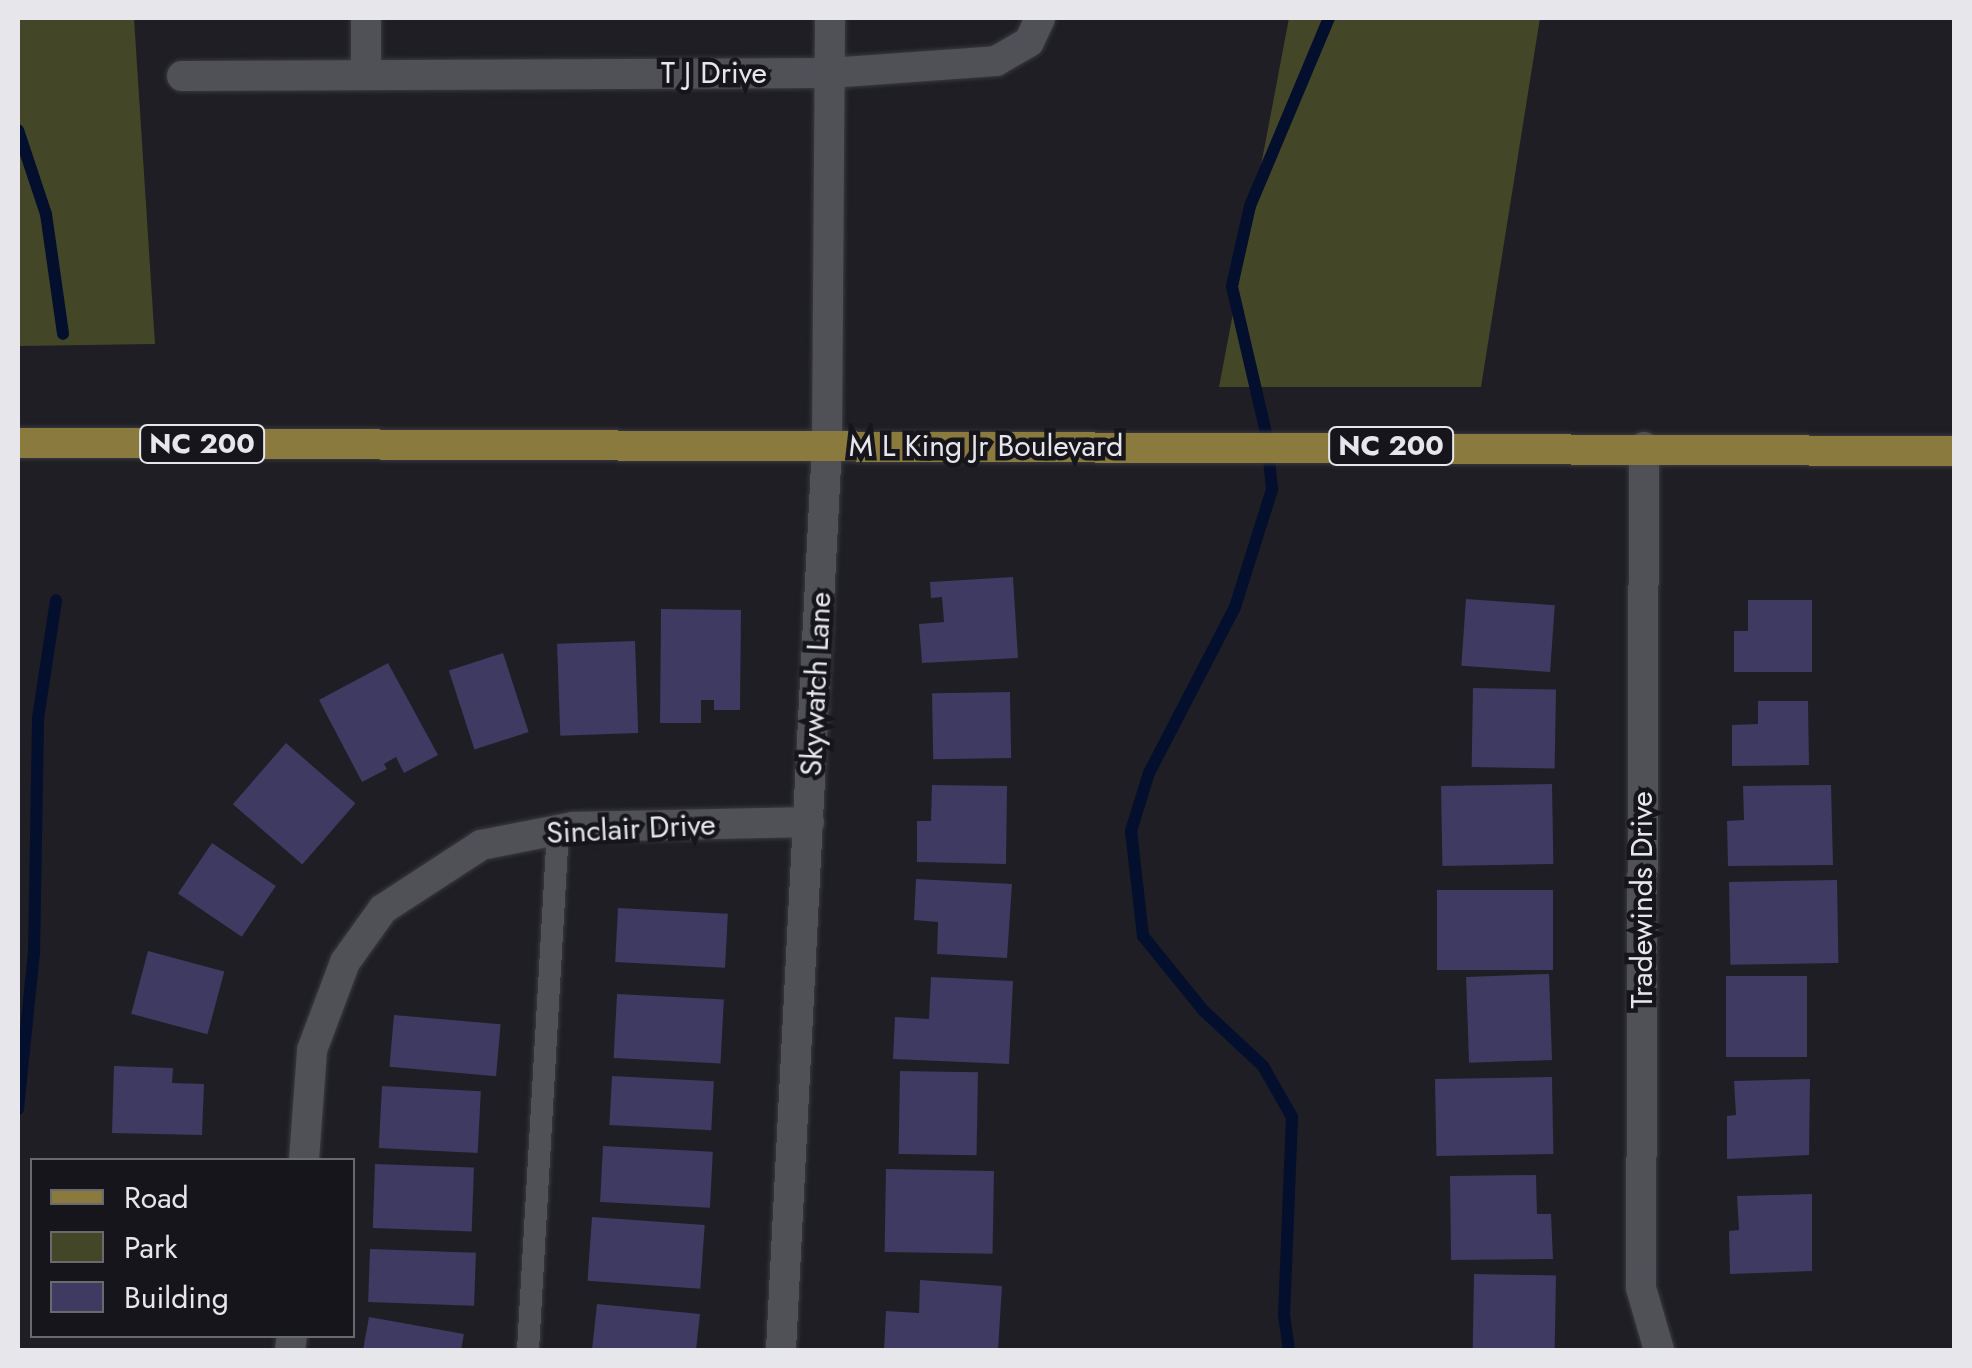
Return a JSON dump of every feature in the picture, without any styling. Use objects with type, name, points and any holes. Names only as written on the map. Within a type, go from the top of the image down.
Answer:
[{"type":"main road","name":"M L King Jr Boulevard","points":[[18,444],[1954,451]]},
{"type":"street","points":[[366,18],[366,75]]},
{"type":"street","name":"Skywatch Lane","points":[[782,1350],[827,446],[830,18]]},
{"type":"street","name":"T J Drive","points":[[182,76],[830,73],[996,61],[1029,42],[1040,18]]},
{"type":"street","name":"Tradewinds Drive","points":[[1644,448],[1640,1288],[1660,1350]]},
{"type":"street","name":"Sinclair Drive","points":[[304,1158],[312,1050],[344,962],[382,909],[481,845],[558,830],[809,822]]},
{"type":"lane","points":[[528,1350],[558,830]]},
{"type":"green space","points":[[18,18],[134,18],[155,344],[18,346]]},
{"type":"green space","points":[[1289,18],[1540,18],[1481,387],[1219,387]]},
{"type":"building","points":[[1013,577],[1018,658],[922,663],[919,624],[944,622],[942,597],[931,598],[930,582]]},
{"type":"building","points":[[1466,599],[1555,605],[1550,672],[1461,666]]},
{"type":"building","points":[[1748,600],[1812,600],[1812,672],[1734,672],[1734,631],[1748,631]]},
{"type":"building","points":[[661,609],[741,610],[740,710],[714,710],[714,700],[701,700],[701,723],[660,723]]},
{"type":"building","points":[[635,641],[638,733],[560,736],[557,644]]},
{"type":"building","points":[[503,653],[529,732],[474,750],[449,671]]},
{"type":"building","points":[[388,663],[438,755],[404,773],[396,757],[384,764],[387,769],[362,782],[319,700]]},
{"type":"building","points":[[1473,688],[1556,689],[1555,768],[1472,767]]},
{"type":"building","points":[[1010,692],[1011,758],[933,759],[932,693]]},
{"type":"building","points":[[1758,701],[1808,701],[1809,765],[1732,766],[1732,725],[1758,724]]},
{"type":"building","points":[[286,743],[355,803],[302,864],[233,804]]},
{"type":"building","points":[[1552,784],[1553,864],[1442,866],[1441,786]]},
{"type":"building","points":[[932,785],[1007,786],[1006,864],[917,862],[917,821],[931,821]]},
{"type":"building","points":[[1831,785],[1833,865],[1728,866],[1727,821],[1744,820],[1743,786]]},
{"type":"building","points":[[212,843],[276,886],[242,937],[178,894]]},
{"type":"building","points":[[916,879],[1012,884],[1007,958],[937,954],[938,922],[914,920]]},
{"type":"building","points":[[1837,880],[1838,963],[1730,965],[1729,882]]},
{"type":"building","points":[[1437,890],[1553,890],[1553,970],[1437,970]]},
{"type":"building","points":[[618,908],[728,914],[725,968],[615,962]]},
{"type":"building","points":[[148,951],[224,971],[207,1034],[131,1014]]},
{"type":"building","points":[[1549,974],[1552,1060],[1469,1063],[1466,977]]},
{"type":"building","points":[[1726,976],[1807,976],[1807,1057],[1726,1057]]},
{"type":"building","points":[[931,977],[1013,981],[1009,1064],[893,1059],[895,1017],[929,1019]]},
{"type":"building","points":[[617,994],[724,1000],[721,1064],[614,1058]]},
{"type":"building","points":[[394,1015],[501,1024],[496,1076],[389,1067]]},
{"type":"building","points":[[114,1066],[173,1068],[172,1083],[204,1084],[202,1135],[112,1133]]},
{"type":"building","points":[[900,1071],[978,1072],[977,1155],[899,1154]]},
{"type":"building","points":[[612,1076],[714,1081],[711,1130],[609,1125]]},
{"type":"building","points":[[1552,1077],[1553,1154],[1436,1156],[1435,1079]]},
{"type":"building","points":[[1810,1079],[1809,1155],[1727,1159],[1727,1116],[1736,1115],[1734,1081]]},
{"type":"building","points":[[382,1086],[481,1091],[478,1153],[379,1148]]},
{"type":"building","points":[[603,1146],[713,1152],[710,1208],[600,1202]]},
{"type":"building","points":[[375,1164],[474,1167],[472,1231],[373,1228]]},
{"type":"building","points":[[886,1169],[994,1171],[993,1254],[885,1252]]},
{"type":"building","points":[[1536,1175],[1537,1214],[1551,1214],[1553,1259],[1451,1260],[1450,1176]]},
{"type":"building","points":[[1812,1194],[1812,1271],[1730,1274],[1729,1231],[1739,1230],[1737,1196]]},
{"type":"building","points":[[592,1217],[705,1225],[700,1289],[588,1281]]},
{"type":"building","points":[[370,1249],[476,1253],[474,1306],[368,1302]]},
{"type":"building","points":[[1474,1274],[1556,1275],[1555,1350],[1473,1350]]},
{"type":"building","points":[[920,1280],[1002,1286],[998,1350],[884,1350],[886,1311],[919,1313]]},
{"type":"building","points":[[597,1304],[700,1314],[696,1350],[592,1350]]},
{"type":"building","points":[[369,1317],[464,1334],[461,1350],[363,1350]]},
{"type":"waterway","points":[[1289,1350],[1284,1316],[1292,1117],[1263,1066],[1203,1010],[1143,936],[1131,831],[1149,773],[1235,607],[1272,490],[1267,437],[1232,286],[1250,206],[1329,18]]},
{"type":"waterway","points":[[18,130],[46,214],[63,334]]},
{"type":"waterway","points":[[18,1109],[34,952],[38,718],[56,600]]}]
